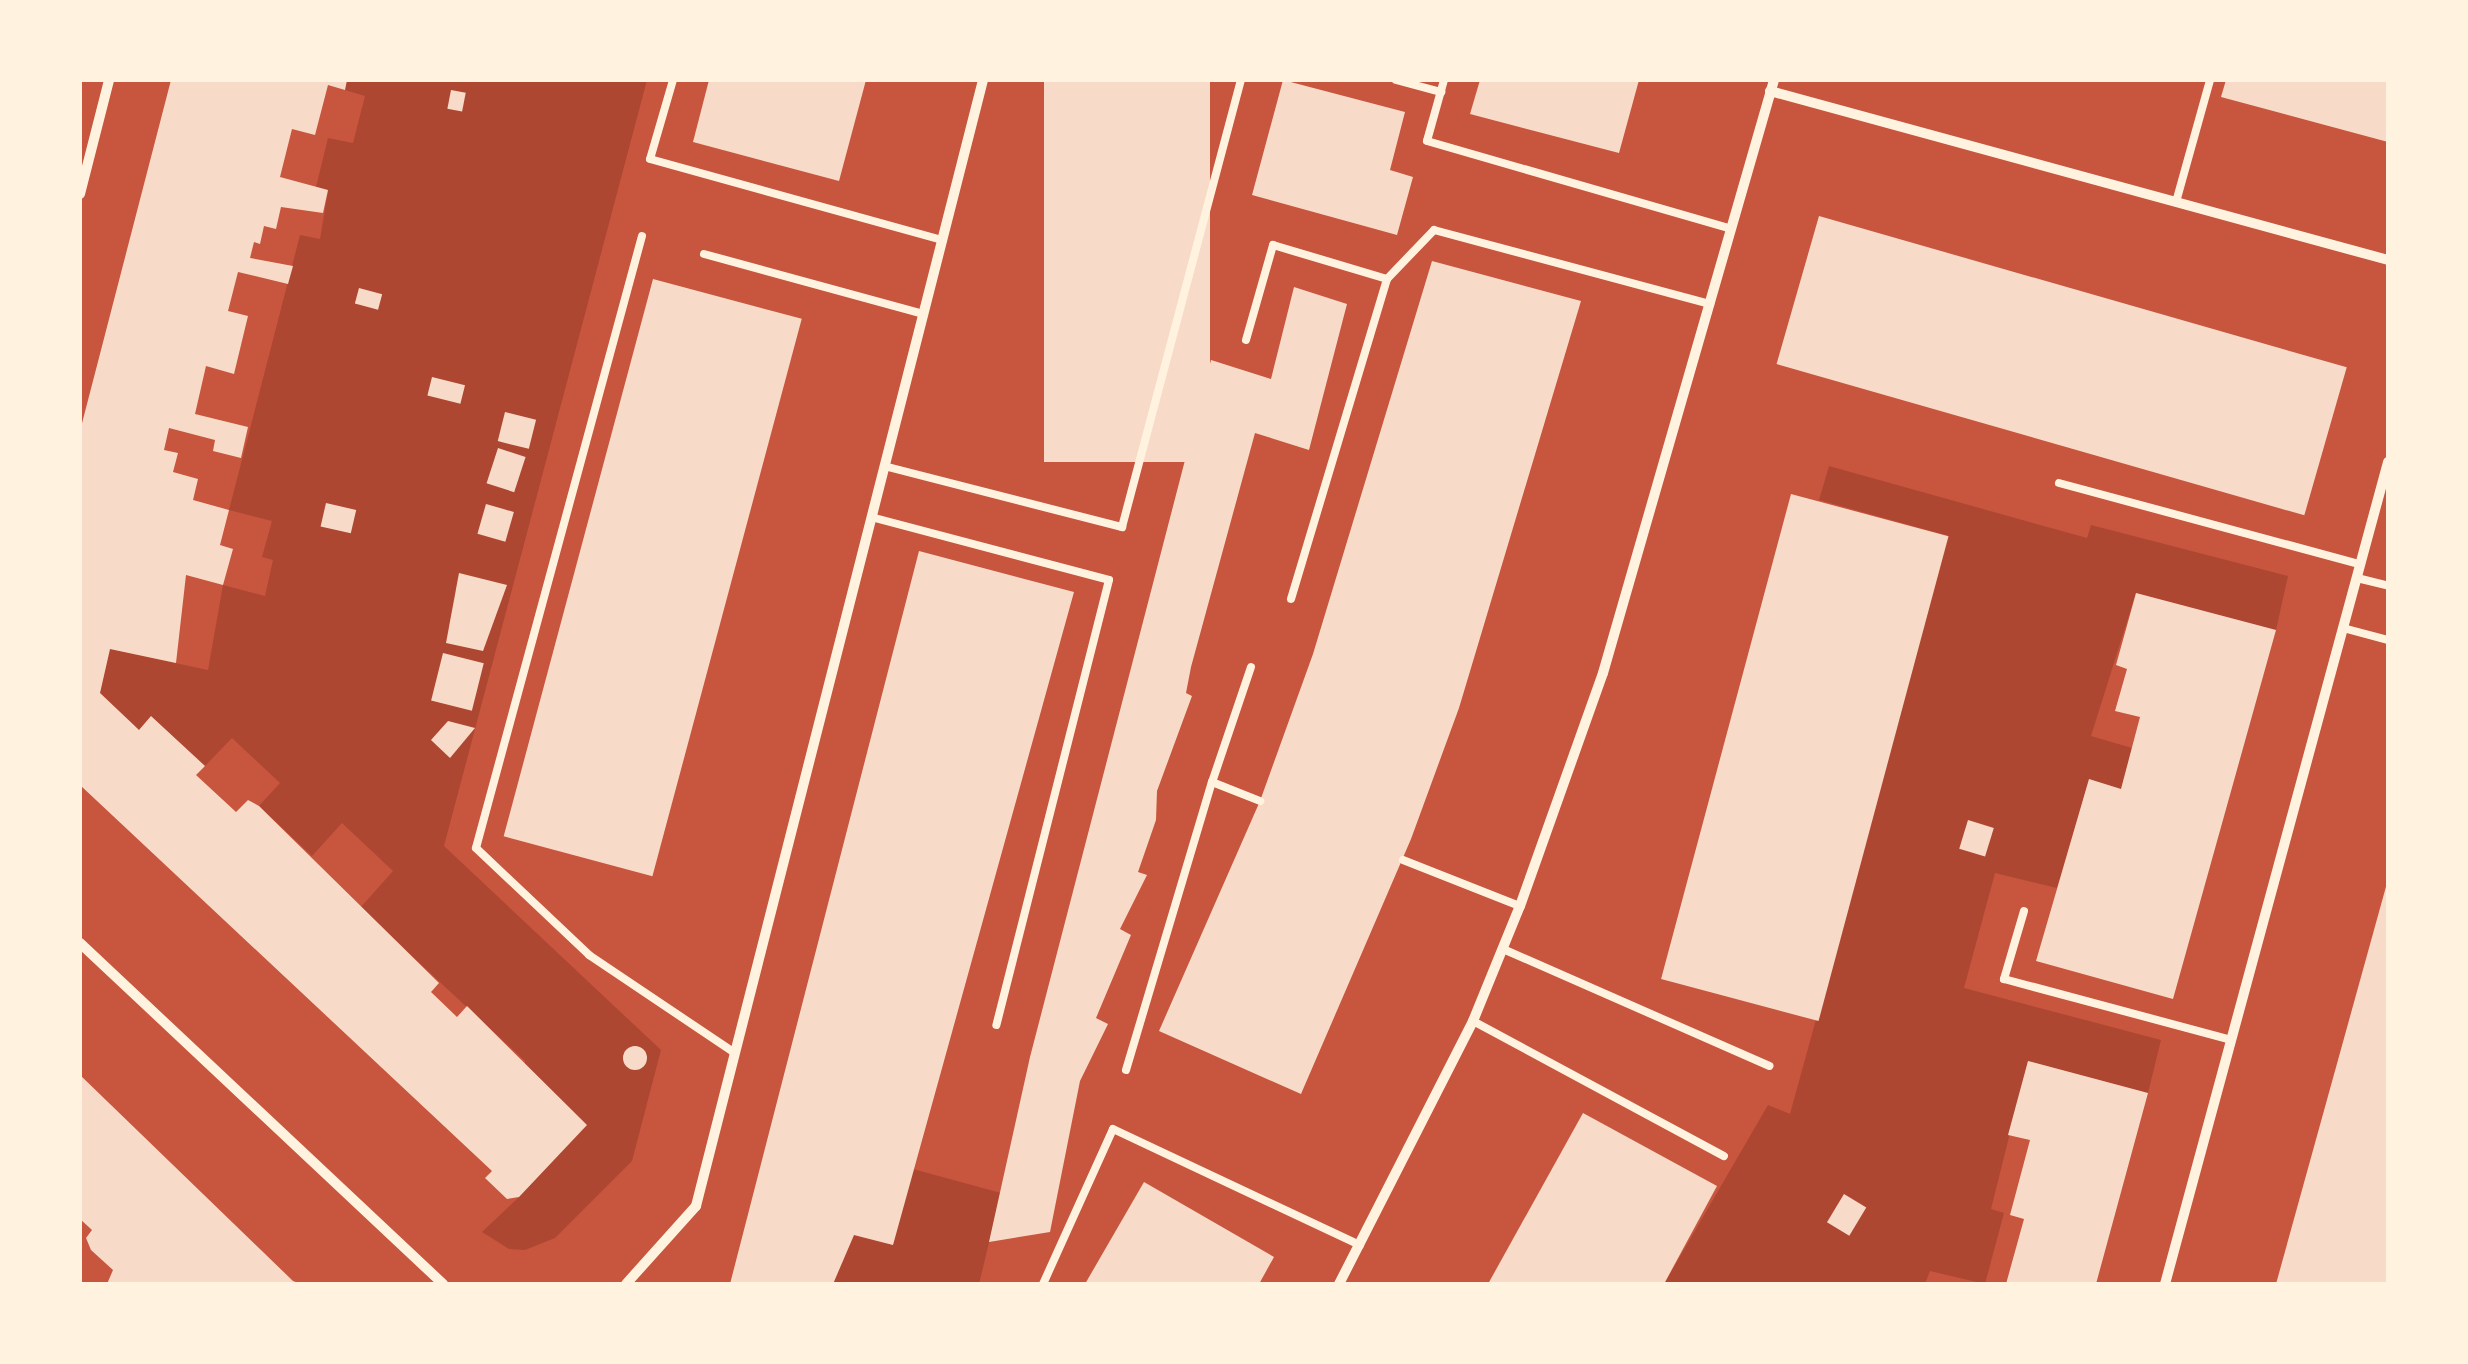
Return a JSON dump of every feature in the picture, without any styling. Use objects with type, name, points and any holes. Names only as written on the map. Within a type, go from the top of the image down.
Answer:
[{"type":"street","points":[[80,194],[109,80]]},
{"type":"street","points":[[626,1284],[696,1206],[984,80]]},
{"type":"street","points":[[1339,1284],[1473,1021],[1520,906],[1603,673],[1772,85],[2388,260]]},
{"type":"street","points":[[2164,1284],[2388,462]]},
{"type":"street","points":[[80,943],[443,1284]]},
{"type":"lane","points":[[673,80],[650,159],[942,240]]},
{"type":"lane","points":[[884,466],[1122,528],[1241,80]]},
{"type":"lane","points":[[1396,80],[1440,92]]},
{"type":"lane","points":[[1444,80],[1427,141],[1731,229]]},
{"type":"lane","points":[[2176,202],[2210,80]]},
{"type":"lane","points":[[1291,600],[1387,279],[1434,230],[1710,304]]},
{"type":"lane","points":[[642,236],[476,848],[588,956],[735,1053]]},
{"type":"lane","points":[[1246,340],[1273,245],[1387,279]]},
{"type":"lane","points":[[704,254],[924,314]]},
{"type":"lane","points":[[2059,483],[2360,564]]},
{"type":"lane","points":[[871,517],[1109,580],[996,1025]]},
{"type":"lane","points":[[2356,578],[2388,586]]},
{"type":"lane","points":[[2343,628],[2388,640]]},
{"type":"lane","points":[[1126,1070],[1250,667]]},
{"type":"lane","points":[[1212,782],[1260,802]]},
{"type":"lane","points":[[1402,860],[1520,906]]},
{"type":"lane","points":[[2024,911],[2004,979],[2231,1040]]},
{"type":"lane","points":[[1503,950],[1769,1066]]},
{"type":"lane","points":[[1473,1021],[1724,1156]]},
{"type":"lane","points":[[1043,1284],[1113,1129],[1360,1245]]},
{"type":"shaded area","points":[[347,80],[647,80],[444,846],[661,1050],[632,1161],[555,1238],[525,1250],[509,1249],[482,1232],[519,1197],[525,1061],[360,908],[393,871],[342,823],[312,856],[259,806],[280,783],[232,738],[205,766],[151,717],[139,730],[100,693],[110,649],[208,670],[223,585],[265,596],[273,560],[262,557],[272,521],[229,510],[300,235],[320,239],[328,191],[316,187],[328,138],[353,143],[365,96],[345,90]]},
{"type":"shaded area","points":[[1829,466],[2087,538],[2091,525],[2288,576],[2276,630],[2136,593],[2091,736],[2132,748],[2121,789],[2089,780],[2057,888],[1995,873],[1964,988],[2161,1040],[2148,1093],[2028,1061],[1991,1209],[2004,1213],[1985,1284],[1930,1271],[1925,1284],[1664,1284],[1768,1105],[1790,1114],[1949,536],[1819,500]]},
{"type":"shaded area","points":[[913,1169],[1001,1193],[979,1284],[833,1284],[854,1235],[893,1245]]},
{"type":"building","points":[[171,80],[347,80],[345,90],[328,85],[315,135],[292,129],[280,177],[328,190],[323,213],[281,207],[276,229],[264,226],[260,244],[254,242],[250,258],[293,266],[288,284],[238,272],[228,311],[248,316],[234,374],[206,366],[195,414],[248,427],[241,458],[213,451],[215,440],[169,428],[164,450],[178,453],[173,472],[198,479],[193,500],[229,510],[220,545],[233,549],[223,585],[186,575],[176,663],[110,649],[100,693],[139,730],[151,716],[205,766],[196,775],[236,812],[248,800],[259,806],[439,983],[431,992],[457,1017],[467,1006],[587,1125],[519,1197],[507,1199],[485,1178],[492,1171],[80,785],[80,431]]},
{"type":"building","points":[[709,80],[866,80],[839,181],[693,142]]},
{"type":"building","points":[[1044,80],[1210,80],[1210,462],[1044,462]]},
{"type":"building","points":[[1283,80],[1405,112],[1390,170],[1413,177],[1397,235],[1252,195]]},
{"type":"building","points":[[1480,80],[1639,80],[1619,153],[1470,114]]},
{"type":"building","points":[[2226,80],[2388,80],[2388,142],[2221,97]]},
{"type":"building","points":[[451,90],[466,93],[462,112],[447,109]]},
{"type":"building","points":[[1819,216],[2347,367],[2304,515],[1777,364]]},
{"type":"building","points":[[1432,261],[1581,301],[1459,708],[1411,839],[1301,1094],[1159,1031],[1260,801],[1313,654]]},
{"type":"building","points":[[653,279],[802,319],[652,876],[504,836]]},
{"type":"building","points":[[1294,287],[1347,304],[1309,450],[1255,433],[1191,667],[1186,693],[1192,696],[1157,791],[1156,820],[1138,872],[1147,875],[1120,929],[1131,935],[1096,1018],[1108,1024],[1080,1081],[1050,1232],[989,1242],[1030,1057],[1211,360],[1271,379]]},
{"type":"building","points":[[359,288],[382,294],[378,310],[355,303]]},
{"type":"building","points":[[432,377],[465,385],[460,404],[427,395]]},
{"type":"building","points":[[505,412],[536,420],[529,449],[498,441]]},
{"type":"building","points":[[498,448],[526,457],[514,492],[487,483]]},
{"type":"building","points":[[1791,494],[1948,536],[1819,1021],[1661,979]]},
{"type":"building","points":[[326,503],[356,510],[351,533],[321,526]]},
{"type":"building","points":[[486,504],[514,512],[505,542],[477,534]]},
{"type":"building","points":[[919,551],[1074,592],[893,1245],[854,1235],[833,1284],[730,1284]]},
{"type":"building","points":[[459,573],[507,585],[483,651],[446,643]]},
{"type":"building","points":[[2136,593],[2276,630],[2173,999],[2036,961],[2089,779],[2121,789],[2140,717],[2115,711],[2127,669],[2116,665]]},
{"type":"building","points":[[443,653],[484,663],[472,711],[431,701]]},
{"type":"building","points":[[448,721],[475,728],[450,758],[431,740]]},
{"type":"building","points":[[1968,820],[1994,828],[1985,857],[1959,849]]},
{"type":"building","points":[[2387,883],[2388,1284],[2276,1284]]},
{"type":"building","points":[[635,1046],[647,1058],[635,1070],[623,1058]]},
{"type":"building","points":[[2028,1061],[2148,1093],[2096,1284],[2006,1284],[2024,1219],[2010,1215],[2030,1140],[2008,1135]]},
{"type":"building","points":[[80,1075],[293,1281],[301,1284],[107,1284],[113,1270],[91,1250],[86,1238],[92,1230],[80,1219]]},
{"type":"building","points":[[1583,1113],[1717,1186],[1664,1284],[1488,1284]]},
{"type":"building","points":[[1144,1182],[1274,1257],[1259,1284],[1085,1284]]},
{"type":"building","points":[[1844,1194],[1866,1207],[1849,1236],[1827,1222]]}]
